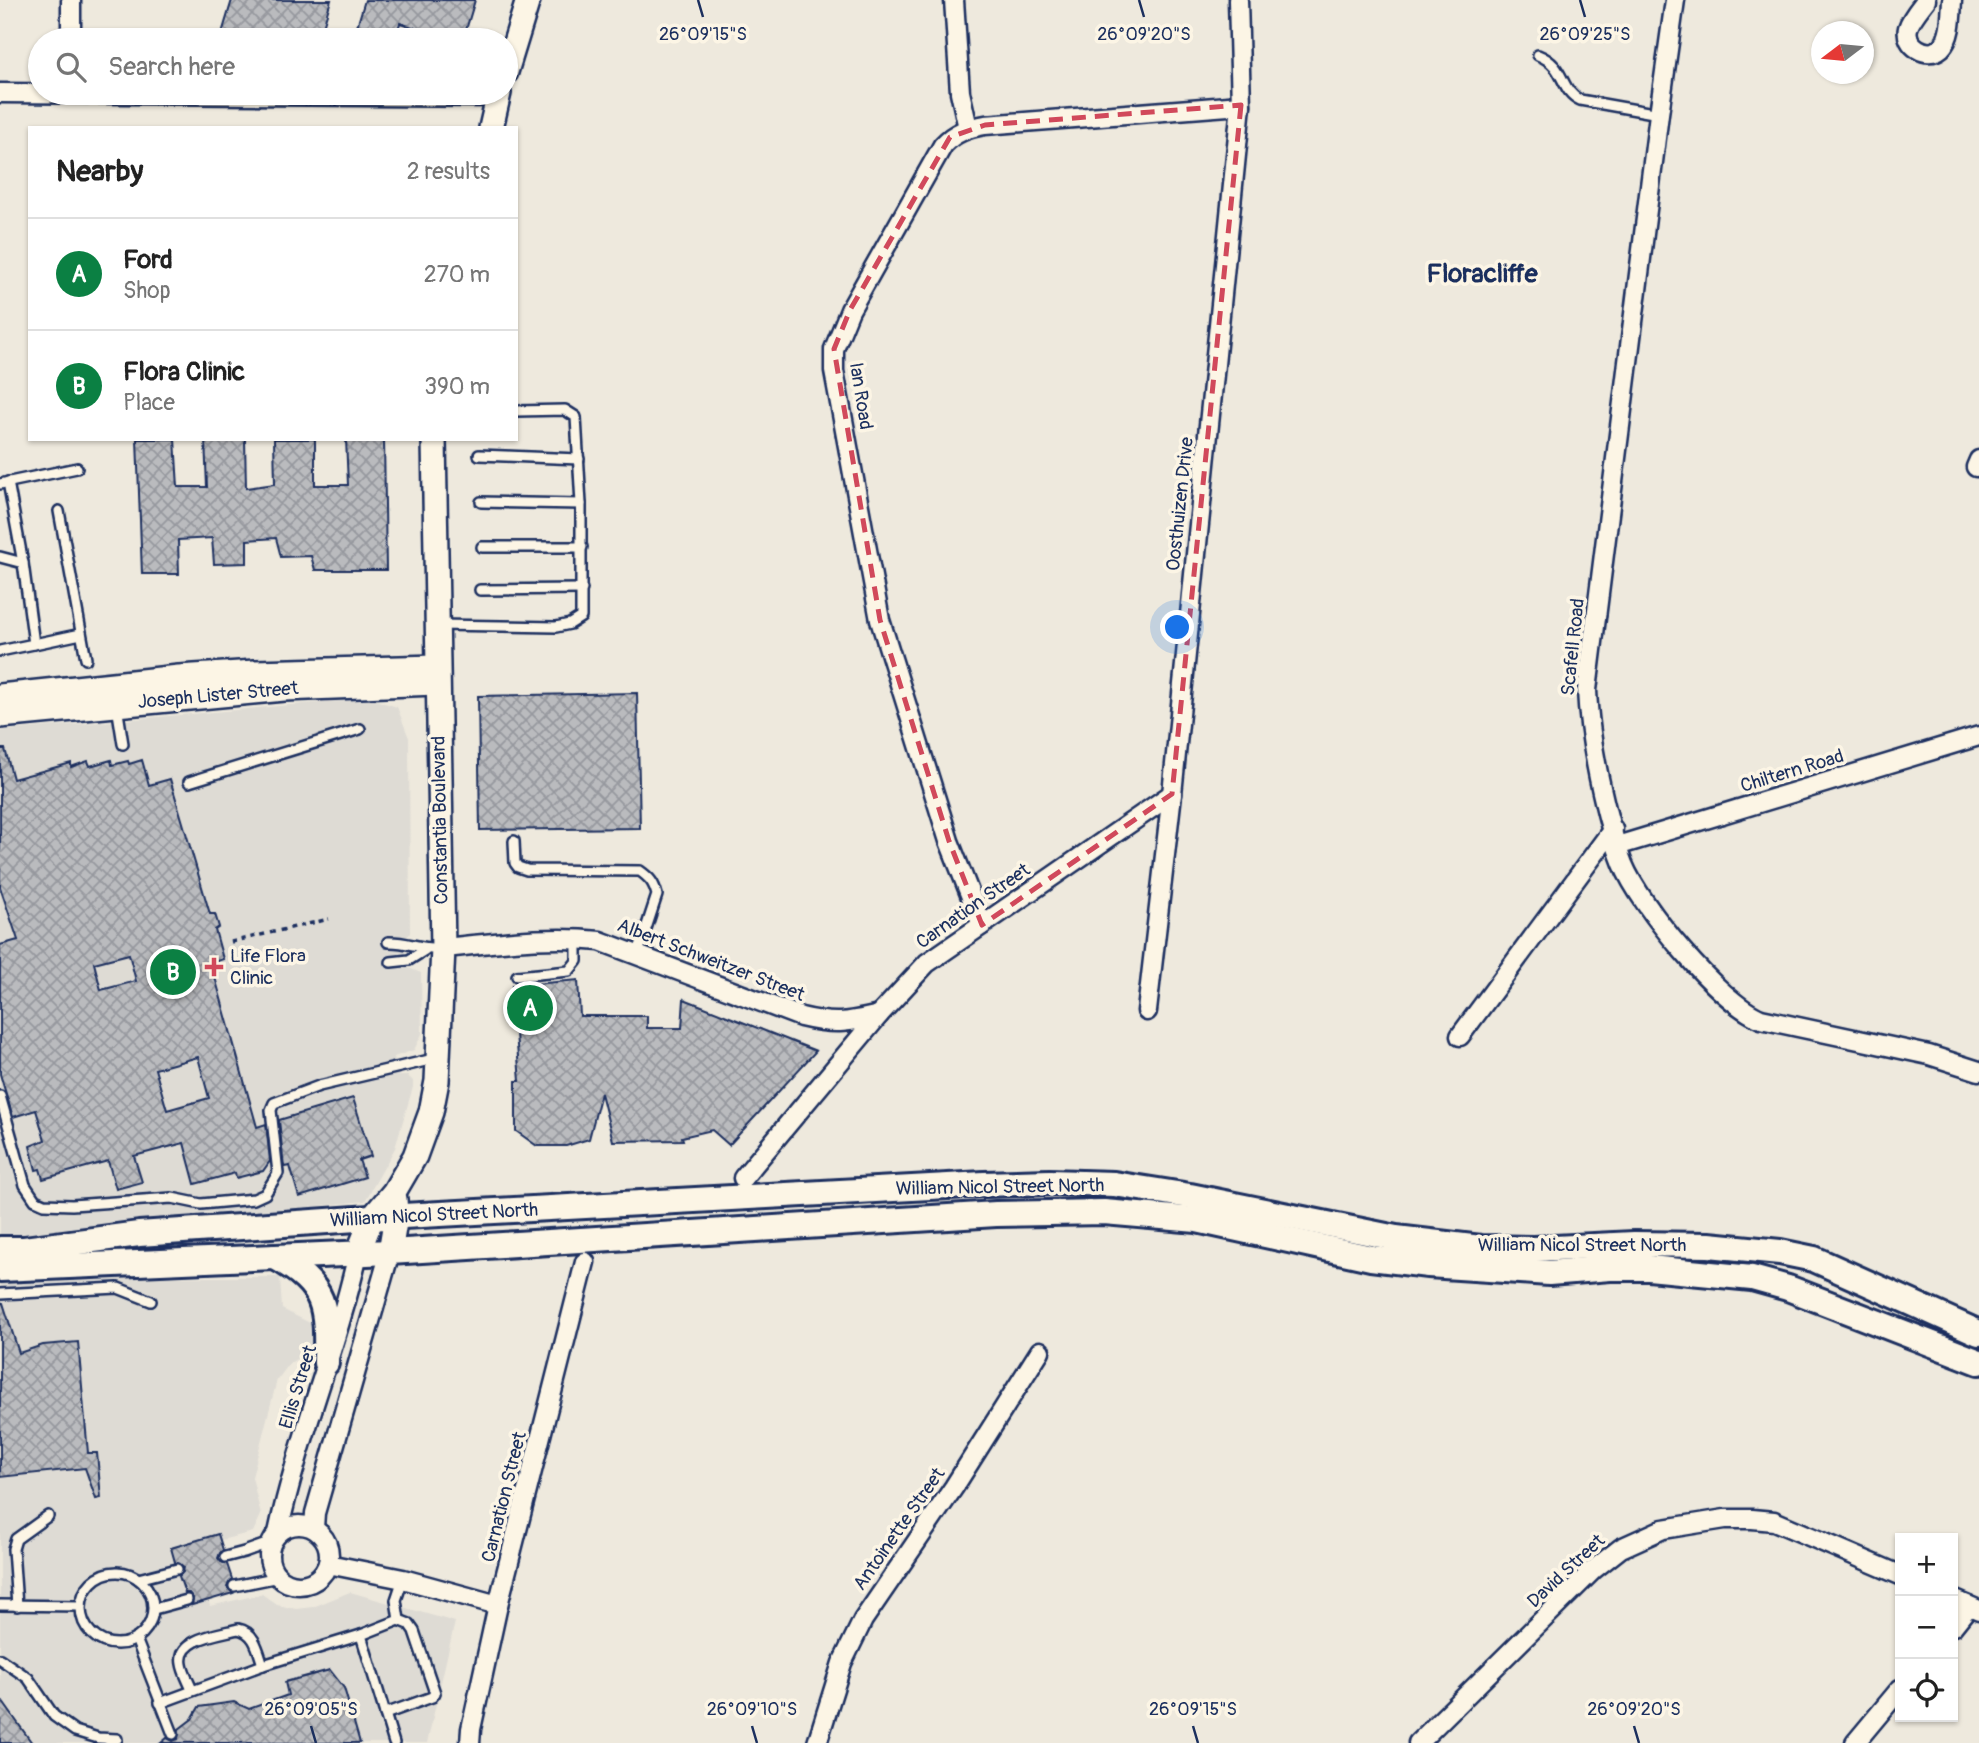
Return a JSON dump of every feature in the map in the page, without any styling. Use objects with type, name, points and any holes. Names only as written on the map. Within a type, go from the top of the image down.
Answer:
[{"type":"main road","name":"William Nicol Street North","points":[[0,1249],[24,1249],[139,1234],[387,1209],[984,1184],[1114,1184],[1190,1196],[1396,1238],[1481,1248],[1709,1245],[1780,1252],[1814,1259],[1979,1333]]},
{"type":"main road","name":"William Nicol Street North","points":[[0,1269],[390,1252],[996,1214],[1104,1212],[1197,1220],[1371,1258],[1427,1265],[1549,1273],[1649,1268],[1752,1278],[1800,1292],[1979,1362]]},
{"type":"main road","points":[[275,1256],[309,1279],[317,1291],[326,1318],[326,1363]]},
{"type":"street","points":[[71,0],[71,28]]},
{"type":"street","points":[[518,33],[528,0]]},
{"type":"street","points":[[954,0],[960,92],[968,128],[1241,105]]},
{"type":"street","name":"Oosthuizen Drive","points":[[1147,1011],[1172,794],[1241,105],[1238,0]]},
{"type":"street","name":"Scafell Road","points":[[1675,0],[1587,690],[1590,727],[1613,829],[1630,879],[1660,921],[1713,985],[1742,1010],[1761,1019],[1929,1055],[1979,1071]]},
{"type":"street","points":[[1926,0],[1908,29],[1908,38],[1911,46],[1920,51],[1933,52],[1941,48],[1948,37],[1952,0]]},
{"type":"street","points":[[0,93],[28,93]]},
{"type":"street","points":[[491,126],[497,105]]},
{"type":"street","name":"Ian Road","points":[[968,128],[950,137],[943,145],[850,310],[834,349],[834,371],[880,620],[953,852],[982,925]]},
{"type":"street","name":"Constantia Boulevard","points":[[358,1253],[387,1209],[415,1156],[430,1112],[439,1058],[434,949],[434,441]]},
{"type":"street","name":"Joseph Lister Street","points":[[0,716],[116,693],[318,668],[436,675]]},
{"type":"street","name":"Joseph Lister Street","points":[[0,696],[116,693]]},
{"type":"street","name":"Chiltern Road","points":[[1618,846],[1979,736]]},
{"type":"street","name":"Carnation Street","points":[[743,1178],[879,1015],[927,963],[1172,794]]},
{"type":"street","points":[[1460,1037],[1613,829]]},
{"type":"street","name":"Albert Schweitzer Street","points":[[434,949],[518,940],[577,938],[600,941],[638,953],[801,1017],[824,1023],[845,1024],[879,1015]]},
{"type":"street","name":"Constantia Boulevard","points":[[387,1209],[390,1252]]},
{"type":"street","points":[[314,1528],[319,1499],[390,1252]]},
{"type":"street","name":"Ellis Street","points":[[279,1577],[270,1561],[275,1537],[326,1363],[346,1306],[358,1253]]},
{"type":"street","name":"Carnation Street","points":[[470,1743],[498,1605],[585,1262]]},
{"type":"street","name":"Antoinette Street","points":[[817,1743],[842,1663],[863,1620],[954,1488],[1040,1351]]},
{"type":"street","name":"David Street","points":[[1418,1743],[1593,1570],[1621,1548],[1663,1529],[1725,1518],[1774,1521],[1895,1573]]},
{"type":"street","points":[[275,1537],[284,1529],[299,1524],[314,1528],[322,1534],[330,1553],[328,1564],[317,1580],[307,1584],[288,1583],[279,1577]]},
{"type":"street","points":[[328,1564],[498,1605]]},
{"type":"street","points":[[1855,1743],[1895,1695]]},
{"type":"lane","points":[[1538,55],[1555,65],[1573,97],[1659,114]]},
{"type":"lane","points":[[436,625],[556,627],[570,624],[580,617],[582,547],[576,417],[565,410],[518,411]]},
{"type":"lane","points":[[479,456],[579,459]]},
{"type":"lane","points":[[34,644],[23,563],[4,483],[77,468]]},
{"type":"lane","points":[[481,502],[581,504]]},
{"type":"lane","points":[[59,511],[86,659]]},
{"type":"lane","points":[[482,547],[582,547]]},
{"type":"lane","points":[[0,557],[23,563]]},
{"type":"lane","points":[[480,590],[582,589]]},
{"type":"lane","points":[[0,651],[82,634]]},
{"type":"lane","points":[[116,693],[123,744]]},
{"type":"lane","points":[[189,782],[360,729]]},
{"type":"lane","points":[[514,841],[515,863],[527,870],[640,871],[649,877],[657,895],[638,953]]},
{"type":"lane","points":[[517,976],[569,971],[577,961],[577,938]]},
{"type":"lane","points":[[388,942],[434,949]]},
{"type":"lane","points":[[391,962],[409,960],[434,949]]},
{"type":"lane","points":[[0,1096],[29,1193],[36,1200],[44,1204],[58,1204],[172,1198],[201,1204],[254,1199],[265,1194],[278,1173],[271,1110],[274,1103],[319,1086],[439,1058]]},
{"type":"lane","points":[[0,1294],[118,1288],[151,1301]]},
{"type":"lane","points":[[17,1606],[13,1549],[16,1539],[48,1516]]},
{"type":"lane","points":[[225,1557],[275,1537]]},
{"type":"lane","points":[[138,1579],[177,1569]]},
{"type":"lane","points":[[118,1572],[138,1579],[146,1587],[152,1598],[153,1609],[145,1632],[136,1639],[114,1644],[103,1642],[87,1627],[81,1606],[89,1585],[107,1573],[118,1572]]},
{"type":"lane","points":[[234,1586],[279,1577]]},
{"type":"lane","points":[[399,1620],[396,1600],[403,1580]]},
{"type":"lane","points":[[153,1609],[187,1600]]},
{"type":"lane","points":[[0,1605],[81,1606]]},
{"type":"lane","points":[[160,1703],[263,1665],[361,1635],[399,1620],[414,1631],[435,1693],[432,1697],[385,1714]]},
{"type":"lane","points":[[192,1690],[181,1662],[183,1651],[189,1643],[238,1629],[246,1631],[253,1637],[263,1665]]},
{"type":"lane","points":[[361,1635],[394,1743]]},
{"type":"lane","points":[[136,1639],[173,1734]]},
{"type":"lane","points":[[0,1659],[28,1678],[54,1716],[75,1731],[97,1738],[117,1739]]},
{"type":"path","points":[[231,942],[329,919]]},
{"type":"highlighted area","points":[[1241,105],[1172,794],[982,925],[949,841],[880,620],[834,349],[850,310],[950,137],[985,125]]},
{"type":"shaded area","points":[[369,698],[397,707],[409,738],[410,933],[404,942],[406,967],[421,973],[422,1034],[414,1050],[394,1057],[399,1076],[408,1076],[413,1081],[413,1087],[395,1148],[365,1201],[0,1240],[0,731]],"holes":[[[352,1098],[370,1156],[359,1160],[365,1176],[300,1197],[290,1166],[283,1168],[278,1153],[287,1150],[279,1120]]]},
{"type":"shaded area","points":[[52,1277],[280,1277],[282,1309],[310,1323],[313,1349],[290,1363],[277,1380],[252,1477],[261,1515],[253,1532],[193,1547],[210,1606],[262,1594],[277,1605],[296,1609],[313,1607],[350,1592],[455,1622],[427,1743],[0,1743],[0,1281]]},
{"type":"building","points":[[232,0],[331,0],[323,28],[224,28]]},
{"type":"building","points":[[365,0],[475,0],[467,28],[416,28],[400,23],[399,28],[357,28]]},
{"type":"building","points":[[137,441],[175,441],[178,487],[207,487],[205,441],[245,441],[246,488],[275,484],[274,441],[315,441],[315,485],[348,485],[346,441],[384,441],[386,570],[315,570],[311,556],[281,557],[276,538],[247,540],[247,563],[214,564],[212,538],[178,540],[179,574],[142,574]]},
{"type":"building","points":[[637,693],[640,828],[480,830],[478,696]]},
{"type":"building","points":[[0,749],[5,749],[13,779],[71,763],[71,767],[88,761],[90,766],[111,760],[112,765],[142,760],[149,785],[170,779],[210,914],[215,914],[219,927],[215,930],[223,959],[211,963],[257,1127],[266,1124],[270,1161],[263,1171],[236,1178],[235,1173],[195,1184],[184,1143],[134,1156],[142,1182],[116,1189],[108,1161],[43,1179],[40,1169],[36,1170],[30,1146],[45,1140],[36,1110],[13,1117],[0,1074],[0,945],[18,940],[0,887]],"holes":[[[129,954],[136,981],[101,990],[94,963]],[[198,1057],[209,1098],[167,1110],[155,1069]]]},
{"type":"building","points":[[578,980],[580,1016],[647,1016],[647,1028],[682,1028],[684,999],[816,1051],[729,1145],[712,1130],[682,1137],[683,1140],[613,1141],[601,1093],[589,1139],[566,1146],[537,1146],[516,1131],[516,1081],[520,1081],[512,986]]},
{"type":"building","points":[[353,1098],[371,1156],[359,1160],[365,1177],[299,1197],[290,1166],[284,1167],[279,1120]]},
{"type":"building","points":[[0,1303],[3,1303],[19,1353],[43,1345],[78,1342],[88,1453],[97,1453],[101,1498],[96,1499],[85,1468],[0,1477]]},
{"type":"building","points":[[218,1534],[223,1550],[218,1558],[227,1564],[232,1579],[227,1587],[233,1593],[192,1605],[193,1598],[189,1593],[185,1593],[179,1576],[184,1567],[175,1562],[171,1548]]},
{"type":"building","points":[[330,1670],[344,1688],[360,1743],[161,1743],[167,1738],[173,1741],[178,1739],[179,1729],[192,1719],[199,1707],[234,1702],[249,1709],[288,1695],[285,1682]]},
{"type":"building","points":[[0,1698],[32,1743],[0,1743]]},
{"type":"place","name":"Life Flora Clinic","points":[[214,967]]},
{"type":"place","name":"Flora Clinic","points":[[173,972]]},
{"type":"place","name":"Ford","points":[[530,1008]]},
{"type":"district","name":"Floracliffe","points":[[1482,274]]}]
